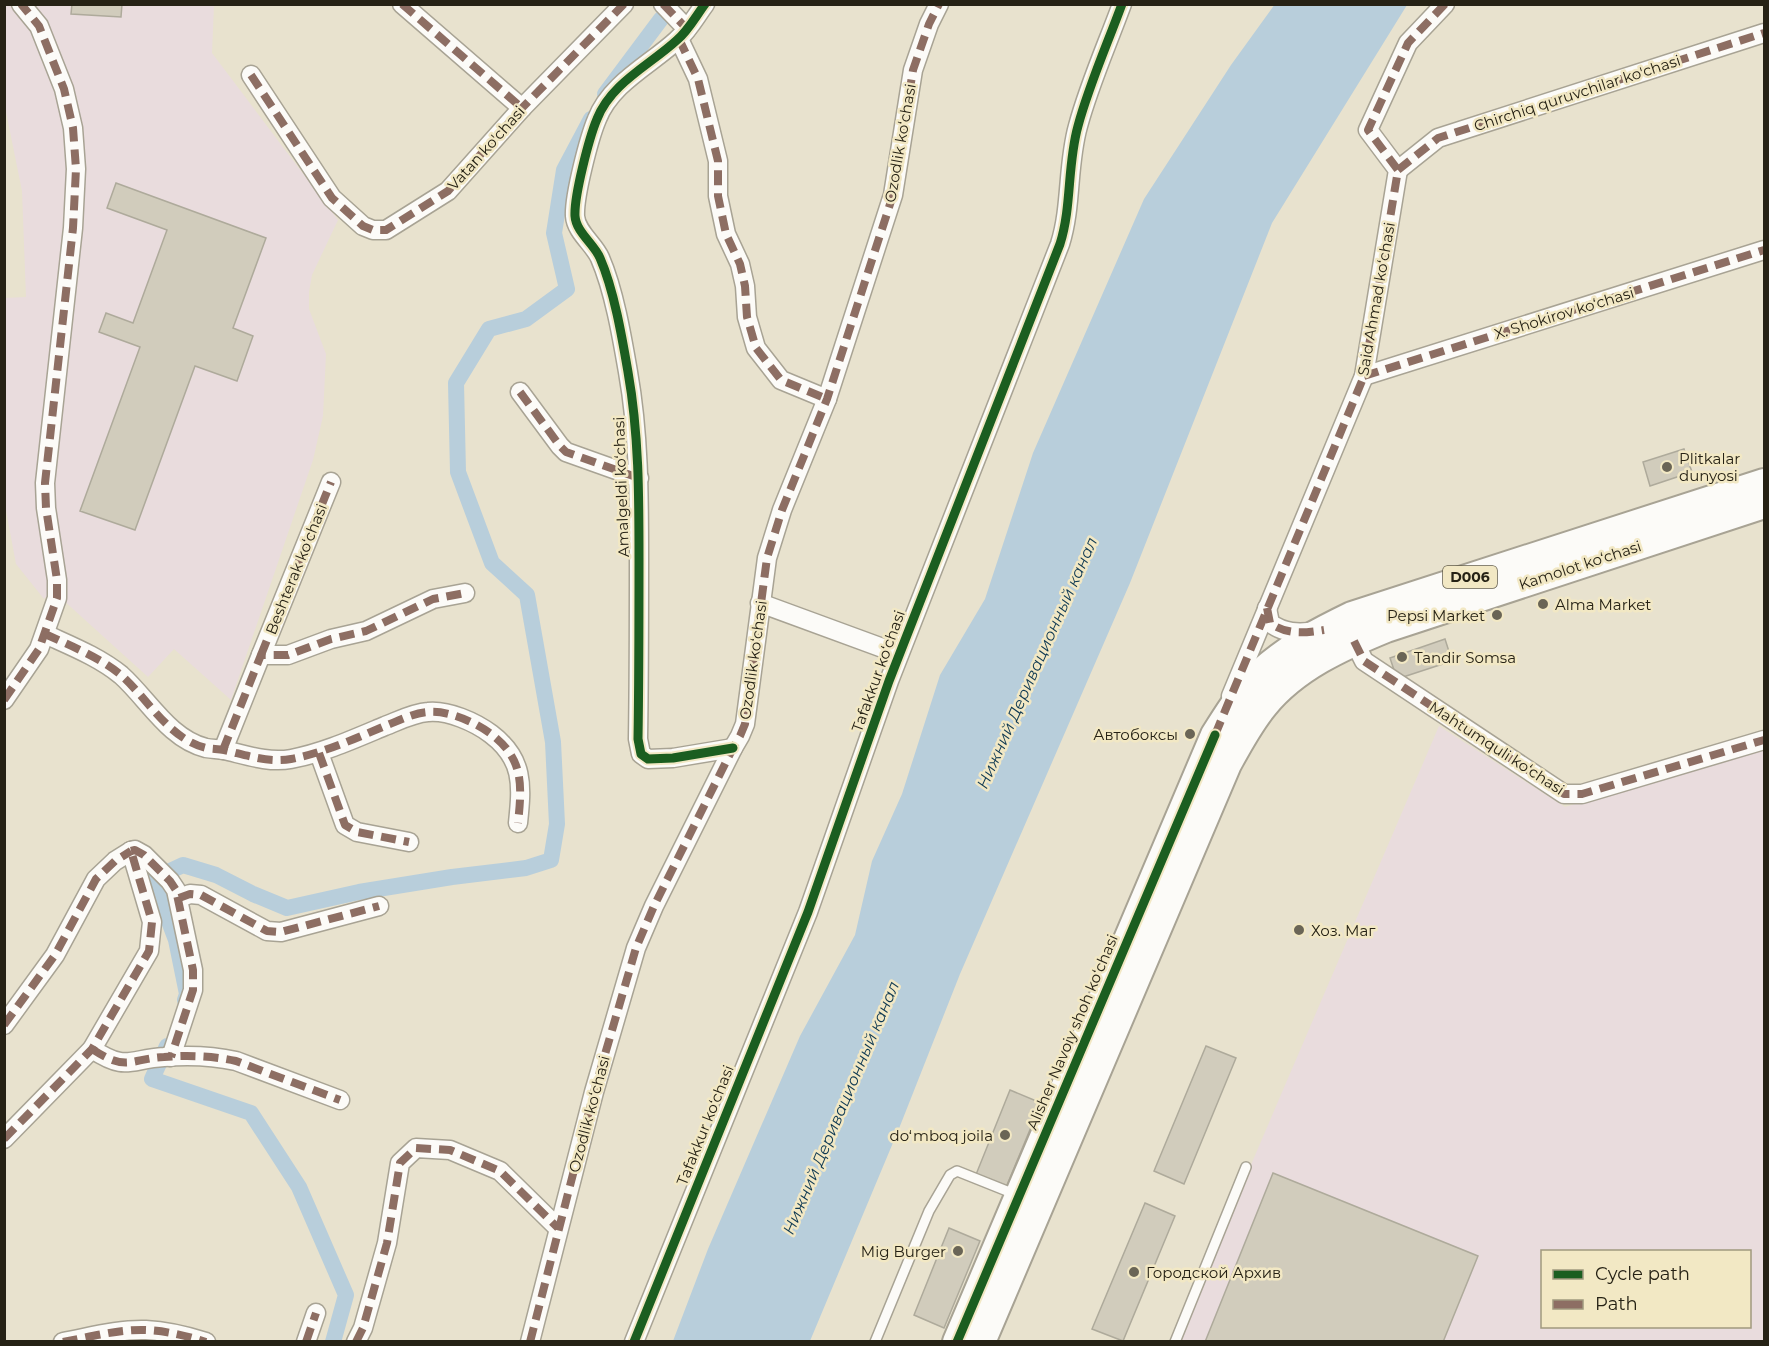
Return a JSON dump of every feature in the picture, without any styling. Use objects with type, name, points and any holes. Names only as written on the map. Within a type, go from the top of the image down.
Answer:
[{"type":"main road","name":"D006","points":[[1215,735],[1238,700],[1262,672],[1291,650],[1352,616],[1764,491]]},
{"type":"main road","name":"Kamolot ko‘chasi","points":[[1249,724],[1281,687],[1308,666],[1354,641],[1764,491]]},
{"type":"main road","name":"Alisher Navoiy shoh koʻchasi","points":[[957,1341],[999,1271],[1227,764],[1249,724]]},
{"type":"main road","name":"Alisher Navoiy shoh koʻchasi","points":[[981,1341],[1018,1196],[1215,735]]},
{"type":"street","points":[[4,700],[39,650],[57,598],[57,580],[46,508],[45,483],[74,228],[76,170],[73,128],[64,89],[39,26],[21,4]]},
{"type":"street","points":[[402,4],[522,108]]},
{"type":"street","name":"Vatan ko'chasi","points":[[251,75],[332,198],[363,226],[373,230],[386,230],[448,191],[522,108],[624,4]]},
{"type":"street","points":[[663,4],[683,34],[698,79],[718,161],[718,196],[726,234],[740,264],[745,286],[747,317],[756,348],[781,380],[827,399]]},
{"type":"street","name":"Amalgeldi ko‘chasi","points":[[705,4],[683,34],[647,66],[624,81],[607,102],[598,117],[594,130],[575,211],[575,220],[600,257],[614,303],[634,409],[639,478],[638,739],[641,754],[648,759],[673,758],[733,748]]},
{"type":"street","name":"Ozodlik ko‘chasi","points":[[530,1341],[594,1092],[636,948],[654,906],[745,724],[767,558],[782,510],[827,399],[892,195],[913,70],[929,24],[939,4]]},
{"type":"street","name":"Tafakkur ko‘chasi","points":[[634,1341],[808,912],[899,654],[1060,244],[1066,226],[1072,151],[1078,126],[1122,4]]},
{"type":"street","points":[[1398,170],[1368,130],[1408,43],[1445,4]]},
{"type":"street","name":"Chirchiq quruvchilar ko'chasi","points":[[1398,170],[1437,138],[1764,33]]},
{"type":"street","name":"Said Ahmad ko‘chasi","points":[[1215,735],[1364,376],[1398,170]]},
{"type":"street","name":"X. Shokirov ko‘chasi","points":[[1364,376],[1764,250]]},
{"type":"street","name":"Amalgeldi ko‘chasi","points":[[520,392],[566,452],[639,478]]},
{"type":"street","name":"Beshterak ko‘chasi","points":[[223,750],[331,482]]},
{"type":"street","name":"Beshterak ko‘chasi","points":[[261,655],[288,655],[331,639],[366,631],[433,599],[465,593]]},
{"type":"street","points":[[760,603],[899,654]]},
{"type":"street","points":[[1268,608],[1270,623],[1280,630],[1300,633],[1324,630]]},
{"type":"street","points":[[45,633],[93,656],[120,675],[177,734],[192,743],[261,759],[288,760],[318,753],[410,716],[427,712],[441,712],[466,720],[503,743],[517,764],[521,789],[518,823]]},
{"type":"street","name":"Mahtumquli ko‘chasi","points":[[1354,641],[1364,661],[1564,794],[1582,795],[1764,740]]},
{"type":"street","points":[[318,753],[345,825],[357,832],[409,842]]},
{"type":"street","points":[[4,1025],[55,956],[96,879],[115,861],[135,850],[144,855],[165,876],[179,897],[193,970],[193,990],[171,1057]]},
{"type":"street","points":[[4,1139],[92,1049],[148,951],[152,922],[131,851]]},
{"type":"street","points":[[179,897],[190,894],[201,896],[267,931],[281,932],[380,906]]},
{"type":"street","points":[[92,1049],[106,1059],[116,1062],[131,1063],[171,1057],[219,1058],[236,1061],[340,1100]]},
{"type":"street","points":[[356,1341],[363,1328],[387,1243],[400,1163],[416,1148],[450,1150],[500,1171],[558,1228]]},
{"type":"street","points":[[306,1341],[316,1313]]},
{"type":"street","points":[[63,1341],[146,1330],[179,1334],[206,1341]]},
{"type":"lane","points":[[1175,1341],[1246,1167]]},
{"type":"lane","points":[[875,1341],[928,1211],[950,1175],[957,1171],[1018,1196]]},
{"type":"shaded area","points":[[4,5],[214,5],[212,53],[338,220],[312,275],[309,292],[309,309],[326,354],[323,416],[313,460],[231,700],[174,649],[148,677],[52,590],[44,599],[16,564],[4,500],[4,298],[26,297],[22,191],[5,107]]},
{"type":"shaded area","points":[[1439,726],[1565,807],[1764,747],[1764,1341],[1175,1342]]},
{"type":"water","name":"Нижний Деривационный канал","points":[[1275,4],[1407,5],[1272,223],[1130,583],[960,974],[900,1126],[810,1341],[673,1341],[708,1249],[800,1036],[855,935],[872,861],[902,794],[940,675],[985,599],[1033,453],[1144,199],[1231,65]]},
{"type":"building","points":[[72,4],[122,4],[121,17],[71,14]]},
{"type":"building","points":[[116,183],[266,238],[233,328],[253,336],[237,381],[195,366],[135,530],[80,511],[140,347],[99,332],[106,313],[133,323],[167,230],[107,208]]},
{"type":"building","name":"Plitkalar dunyosi","points":[[1684,449],[1692,472],[1650,486],[1643,462]]},
{"type":"building","points":[[1445,639],[1452,661],[1397,679],[1390,658]]},
{"type":"building","points":[[1206,1046],[1236,1058],[1184,1184],[1154,1171]]},
{"type":"building","points":[[1010,1090],[1041,1103],[1005,1190],[975,1177]]},
{"type":"building","points":[[1273,1173],[1478,1256],[1443,1342],[1205,1342]]},
{"type":"building","name":"Городской Архив","points":[[1145,1203],[1175,1216],[1123,1341],[1092,1329]]},
{"type":"building","points":[[949,1228],[980,1241],[944,1328],[914,1315]]},
{"type":"waterway","points":[[605,94],[661,19]]},
{"type":"waterway","points":[[185,1000],[187,994],[176,940],[153,879],[183,865],[216,875],[287,908],[359,892],[526,868],[551,860],[557,824],[553,742],[527,595],[492,563],[458,472],[456,383],[489,329],[526,319],[567,289],[554,233],[564,170],[591,119]]},
{"type":"waterway","points":[[167,1046],[152,1079],[251,1113],[299,1187],[346,1295],[333,1342]]},
{"type":"marked path","points":[[4,700],[39,649],[57,598],[57,580],[46,508],[45,483],[73,228],[76,169],[73,128],[64,89],[39,26],[21,4]]},
{"type":"marked path","points":[[402,4],[522,108]]},
{"type":"marked path","points":[[251,75],[332,198],[363,226],[373,230],[386,230],[448,191],[522,108],[624,4]]},
{"type":"marked path","points":[[663,4],[687,29]]},
{"type":"marked path","points":[[530,1342],[594,1092],[636,948],[654,906],[745,724],[767,558],[782,510],[827,399],[893,195],[913,70],[929,24],[939,4]]},
{"type":"marked path","points":[[1215,735],[1364,376],[1398,170],[1368,130],[1408,43],[1445,4]]},
{"type":"marked path","points":[[1398,170],[1438,138],[1764,33]]},
{"type":"marked path","points":[[679,39],[698,79],[718,161],[718,196],[726,234],[740,264],[745,286],[747,317],[756,348],[781,380],[827,399]]},
{"type":"marked path","points":[[1364,376],[1764,250]]},
{"type":"marked path","points":[[520,392],[566,452],[639,478]]},
{"type":"marked path","points":[[261,655],[331,482]]},
{"type":"marked path","points":[[223,750],[261,655],[288,655],[331,639],[366,631],[433,599],[465,593]]},
{"type":"marked path","points":[[1267,608],[1270,623],[1283,630],[1303,632],[1324,630]]},
{"type":"marked path","points":[[45,634],[84,652],[121,675],[170,727],[181,736],[206,748],[265,759],[291,759],[350,741],[417,714],[436,712],[461,718],[491,734],[510,753],[520,785],[518,823]]},
{"type":"marked path","points":[[1354,641],[1364,661],[1564,794],[1582,794],[1764,740]]},
{"type":"marked path","points":[[319,753],[345,825],[357,832],[409,842]]},
{"type":"marked path","points":[[131,851],[135,850],[144,855],[176,890],[193,970],[193,990],[171,1057]]},
{"type":"marked path","points":[[4,1025],[55,955],[96,879],[115,861],[131,851]]},
{"type":"marked path","points":[[4,1139],[92,1049],[149,951],[152,922],[131,851]]},
{"type":"marked path","points":[[179,898],[190,894],[201,895],[267,931],[281,932],[379,906]]},
{"type":"marked path","points":[[92,1049],[121,1062],[182,1056],[236,1061],[340,1100]]},
{"type":"marked path","points":[[356,1342],[363,1328],[387,1243],[400,1163],[416,1148],[450,1150],[500,1171],[558,1228]]},
{"type":"marked path","points":[[306,1342],[316,1313]]},
{"type":"marked path","points":[[63,1342],[136,1330],[162,1331],[206,1342]]},
{"type":"cycle path","points":[[705,4],[681,36],[632,75],[603,106],[586,153],[579,182],[575,216],[578,227],[600,258],[609,284],[632,395],[638,488],[638,739],[641,754],[648,759],[673,758],[733,748]]},
{"type":"cycle path","points":[[634,1342],[808,912],[889,681],[1060,244],[1064,230],[1072,156],[1078,126],[1122,4]]},
{"type":"cycle path","points":[[957,1342],[1215,735]]},
{"type":"place","name":"Plitkalar dunyosi","points":[[1667,467]]},
{"type":"place","name":"Alma Market","points":[[1543,604]]},
{"type":"place","name":"Pepsi Market","points":[[1497,615]]},
{"type":"place","name":"Tandir Somsa","points":[[1402,657]]},
{"type":"place","name":"Автобоксы","points":[[1190,734]]},
{"type":"place","name":"Хоз. Маг","points":[[1299,930]]},
{"type":"place","name":"doʻmboq joila","points":[[1005,1135]]},
{"type":"place","name":"Mig Burger","points":[[958,1251]]},
{"type":"place","name":"Городской Архив","points":[[1134,1272]]}]
